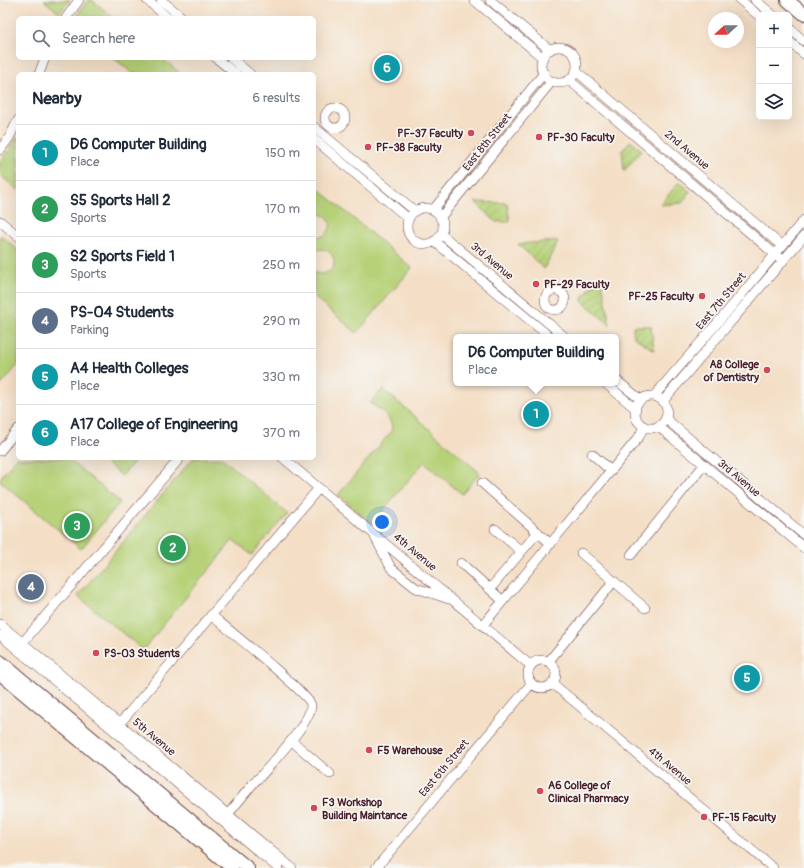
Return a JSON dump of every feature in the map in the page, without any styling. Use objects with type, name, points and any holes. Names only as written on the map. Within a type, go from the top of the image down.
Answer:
[{"type":"main road","points":[[787,0],[804,14]]},
{"type":"main road","points":[[0,661],[248,868]]},
{"type":"main road","points":[[0,674],[232,868]]},
{"type":"street","points":[[67,16],[79,0]]},
{"type":"street","points":[[147,0],[166,16]]},
{"type":"street","points":[[161,0],[181,16]]},
{"type":"street","points":[[474,0],[543,58]]},
{"type":"street","points":[[490,0],[550,50]]},
{"type":"street","points":[[740,0],[756,13]]},
{"type":"street","points":[[755,0],[769,12]]},
{"type":"street","points":[[792,31],[804,41]]},
{"type":"street","points":[[792,44],[804,54]]},
{"type":"street","points":[[558,47],[563,48],[571,52],[576,59],[576,71],[573,77],[569,80],[561,83],[552,81],[544,73],[542,66],[543,58],[550,50],[558,47]]},
{"type":"street","points":[[40,72],[44,60]]},
{"type":"street","points":[[218,60],[234,72]]},
{"type":"street","points":[[233,60],[248,72]]},
{"type":"street","name":"2nd Avenue","points":[[576,71],[782,246]]},
{"type":"street","name":"East 8th Street","points":[[433,210],[544,73]]},
{"type":"street","name":"2nd Avenue","points":[[569,80],[782,261]]},
{"type":"street","name":"East 8th Street","points":[[440,218],[552,81]]},
{"type":"street","points":[[0,150],[9,138],[16,124]]},
{"type":"street","points":[[316,128],[330,125],[330,140]]},
{"type":"street","points":[[316,129],[412,215]]},
{"type":"street","points":[[316,141],[412,215]]},
{"type":"street","points":[[424,208],[433,210],[440,218],[443,225],[441,234],[434,241],[426,244],[422,243],[414,239],[408,232],[408,222],[412,215],[424,208]]},
{"type":"street","name":"East 7th Street","points":[[654,396],[804,220]]},
{"type":"street","points":[[0,221],[16,234]]},
{"type":"street","name":"3rd Avenue","points":[[441,234],[562,334]]},
{"type":"street","name":"East 7th Street","points":[[663,401],[804,236]]},
{"type":"street","name":"3rd Avenue","points":[[434,241],[546,334]]},
{"type":"street","points":[[533,310],[549,307],[551,325]]},
{"type":"street","points":[[619,382],[641,400]]},
{"type":"street","points":[[609,386],[636,409]]},
{"type":"street","points":[[654,396],[663,401],[667,411],[666,419],[658,426],[652,428],[644,426],[638,421],[636,417],[636,409],[641,400],[646,397],[654,396]]},
{"type":"street","name":"3rd Avenue","points":[[666,419],[804,535]]},
{"type":"street","points":[[483,625],[640,437],[644,426]]},
{"type":"street","name":"3rd Avenue","points":[[658,426],[804,548]]},
{"type":"street","points":[[0,451],[16,431]]},
{"type":"street","points":[[592,454],[611,471]]},
{"type":"street","points":[[20,646],[178,460]]},
{"type":"street","name":"4th Avenue","points":[[286,460],[530,665]]},
{"type":"street","points":[[631,555],[704,465]]},
{"type":"street","points":[[482,483],[551,544]]},
{"type":"street","points":[[116,727],[319,488]]},
{"type":"street","points":[[494,529],[522,551]]},
{"type":"street","points":[[490,589],[538,532]]},
{"type":"street","points":[[373,533],[391,568],[416,588],[454,601]]},
{"type":"street","points":[[581,553],[645,608]]},
{"type":"street","points":[[461,563],[503,601]]},
{"type":"street","points":[[549,661],[558,648],[614,581]]},
{"type":"street","points":[[211,615],[309,700],[311,705],[309,713],[292,741],[256,780],[225,818]]},
{"type":"street","name":"5th Avenue","points":[[0,624],[20,646],[116,727],[225,818],[292,868]]},
{"type":"street","name":"5th Avenue","points":[[0,635],[20,646]]},
{"type":"street","points":[[537,660],[549,661],[556,671],[555,679],[552,683],[542,688],[531,684],[527,672],[530,665],[537,660]]},
{"type":"street","name":"4th Avenue","points":[[552,683],[773,868]]},
{"type":"street","name":"East 6th Street","points":[[376,868],[531,684]]},
{"type":"street","points":[[292,741],[330,774]]},
{"type":"street","name":"5th Avenue","points":[[225,818],[278,868]]},
{"type":"green space","points":[[44,0],[70,0],[59,13]]},
{"type":"green space","points":[[88,0],[92,0],[112,16],[76,16]]},
{"type":"green space","points":[[116,60],[164,60],[179,72],[131,72]]},
{"type":"green space","points":[[16,140],[16,188],[0,175],[0,162]]},
{"type":"green space","points":[[630,141],[642,150],[624,171],[622,151]]},
{"type":"green space","points":[[680,181],[690,192],[682,203],[660,205]]},
{"type":"green space","points":[[316,187],[412,268],[357,333],[316,299],[316,273],[327,273],[332,269],[334,264],[334,259],[331,254],[321,249],[316,250],[316,237],[324,236],[330,228],[330,220],[324,215],[316,214]]},
{"type":"green space","points":[[475,202],[507,203],[510,222],[496,222]]},
{"type":"green space","points":[[0,235],[16,248],[16,367],[0,386]]},
{"type":"green space","points":[[558,241],[544,269],[518,244]]},
{"type":"green space","points":[[601,275],[610,325],[581,300]]},
{"type":"green space","points":[[633,326],[651,326],[654,350],[634,337]]},
{"type":"green space","points":[[383,389],[480,473],[462,494],[424,462],[372,523],[338,495],[391,432],[392,427],[389,419],[370,403]]},
{"type":"green space","points":[[16,458],[16,460],[69,460],[120,502],[81,549],[0,481],[0,478]]},
{"type":"green space","points":[[102,460],[135,460],[122,476]]},
{"type":"green space","points":[[191,460],[224,460],[287,513],[252,555],[233,540],[143,650],[78,596]]},
{"type":"place","name":"A17 College of Engineering","points":[[387,68]]},
{"type":"place","name":"PF-37 Faculty","points":[[471,133]]},
{"type":"place","name":"PF-30 Faculty","points":[[539,137]]},
{"type":"place","name":"PF-38 Faculty","points":[[368,147]]},
{"type":"place","name":"PF-29 Faculty","points":[[536,284]]},
{"type":"place","name":"PF-25 Faculty","points":[[702,296]]},
{"type":"place","name":"A8 College of Dentistry","points":[[767,370]]},
{"type":"place","name":"D6 Computer Building","points":[[536,414]]},
{"type":"place","name":"S2 Sports Field 1","points":[[77,526]]},
{"type":"place","name":"S5 Sports Hall 2","points":[[173,548]]},
{"type":"place","name":"PS-04 Students","points":[[31,587]]},
{"type":"place","name":"PS-03 Students","points":[[96,653]]},
{"type":"place","name":"A4 Health Colleges","points":[[747,678]]},
{"type":"place","name":"F5 Warehouse","points":[[369,750]]},
{"type":"place","name":"A6 College of Clinical Pharmacy","points":[[540,791]]},
{"type":"place","name":"F3 Workshop Building Maintance","points":[[314,808]]},
{"type":"place","name":"PF-15 Faculty","points":[[704,817]]}]
